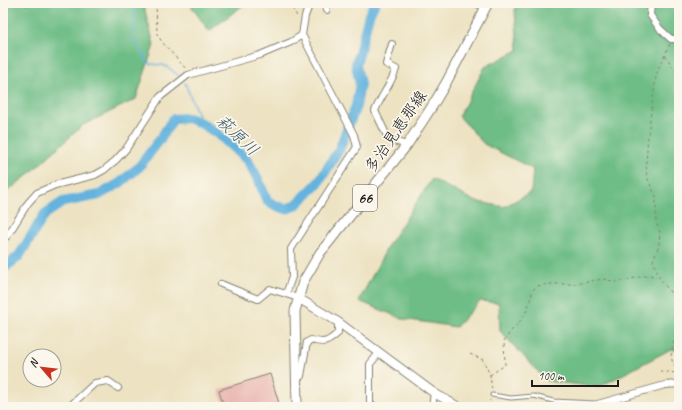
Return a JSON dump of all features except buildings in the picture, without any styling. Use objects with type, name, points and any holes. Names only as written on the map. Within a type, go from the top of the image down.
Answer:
[{"type":"main road","name":"多治見恵那線","points":[[297,407],[294,320],[303,282],[320,253],[407,145],[446,84],[486,5]]},
{"type":"street","points":[[286,294],[292,277],[291,248],[357,147],[354,135],[302,35],[310,3]]},
{"type":"street","points":[[476,3],[486,5]]},
{"type":"street","points":[[651,3],[650,15],[660,29],[670,40],[679,39]]},
{"type":"street","points":[[3,240],[8,235],[28,202],[37,193],[54,186],[95,174],[104,170],[116,160],[126,149],[160,97],[188,75],[260,56],[291,42],[302,35]]},
{"type":"street","points":[[392,44],[386,64],[396,69],[391,83],[383,93],[375,111],[387,136],[394,141],[407,145]]},
{"type":"street","points":[[221,284],[258,299],[270,289],[298,298],[338,322],[434,393],[459,407]]},
{"type":"street","points":[[296,380],[301,376],[307,342],[311,340],[321,343],[329,341],[338,332],[338,322]]},
{"type":"street","points":[[375,407],[370,404],[370,364],[379,352]]},
{"type":"street","points":[[69,407],[95,382],[108,381],[118,388]]},
{"type":"street","points":[[591,407],[665,385],[677,384]]},
{"type":"street","points":[[432,407],[434,393]]},
{"type":"lane","points":[[492,394],[511,398],[534,396],[553,401],[590,402],[597,404]]},
{"type":"path","points":[[156,3],[158,34],[162,42],[191,74]]},
{"type":"path","points":[[289,3],[295,14],[304,25]]},
{"type":"path","points":[[670,40],[656,77],[648,134],[646,164],[647,177],[656,197],[656,223],[660,232],[659,245],[654,260],[660,277],[674,299],[678,315],[671,356],[673,364],[677,367],[677,384]]},
{"type":"path","points":[[665,54],[679,76]]},
{"type":"path","points":[[490,375],[505,365],[504,341],[510,331],[522,319],[527,310],[533,290],[537,286],[549,284],[576,284],[603,279],[617,282],[648,275],[660,277]]},
{"type":"path","points":[[470,354],[483,360],[490,375],[492,394],[489,407]]},
{"type":"path","points":[[660,372],[676,373]]},
{"type":"green space","points":[[3,3],[143,3],[154,45],[136,99],[83,125],[29,174],[3,195]]},
{"type":"green space","points":[[189,3],[246,3],[209,31]]},
{"type":"green space","points":[[517,3],[679,3],[679,351],[671,349],[599,387],[547,381],[500,331],[499,303],[480,301],[456,327],[403,319],[359,301],[389,244],[432,179],[474,201],[504,207],[531,192],[533,169],[484,144],[459,116],[485,67],[518,50],[515,10]]},
{"type":"waterway","points":[[135,3],[133,40],[141,49],[147,62],[150,64],[163,65],[179,76]]},
{"type":"waterway","name":"萩原川","points":[[3,269],[19,256],[45,214],[63,202],[99,195],[120,183],[139,167],[173,119],[188,118],[201,123],[218,134],[248,161],[258,179],[267,201],[286,209],[296,205],[318,183],[339,150],[356,106],[360,84],[356,65],[369,15],[375,3]]},
{"type":"waterway","points":[[185,83],[199,118],[198,122]]}]
